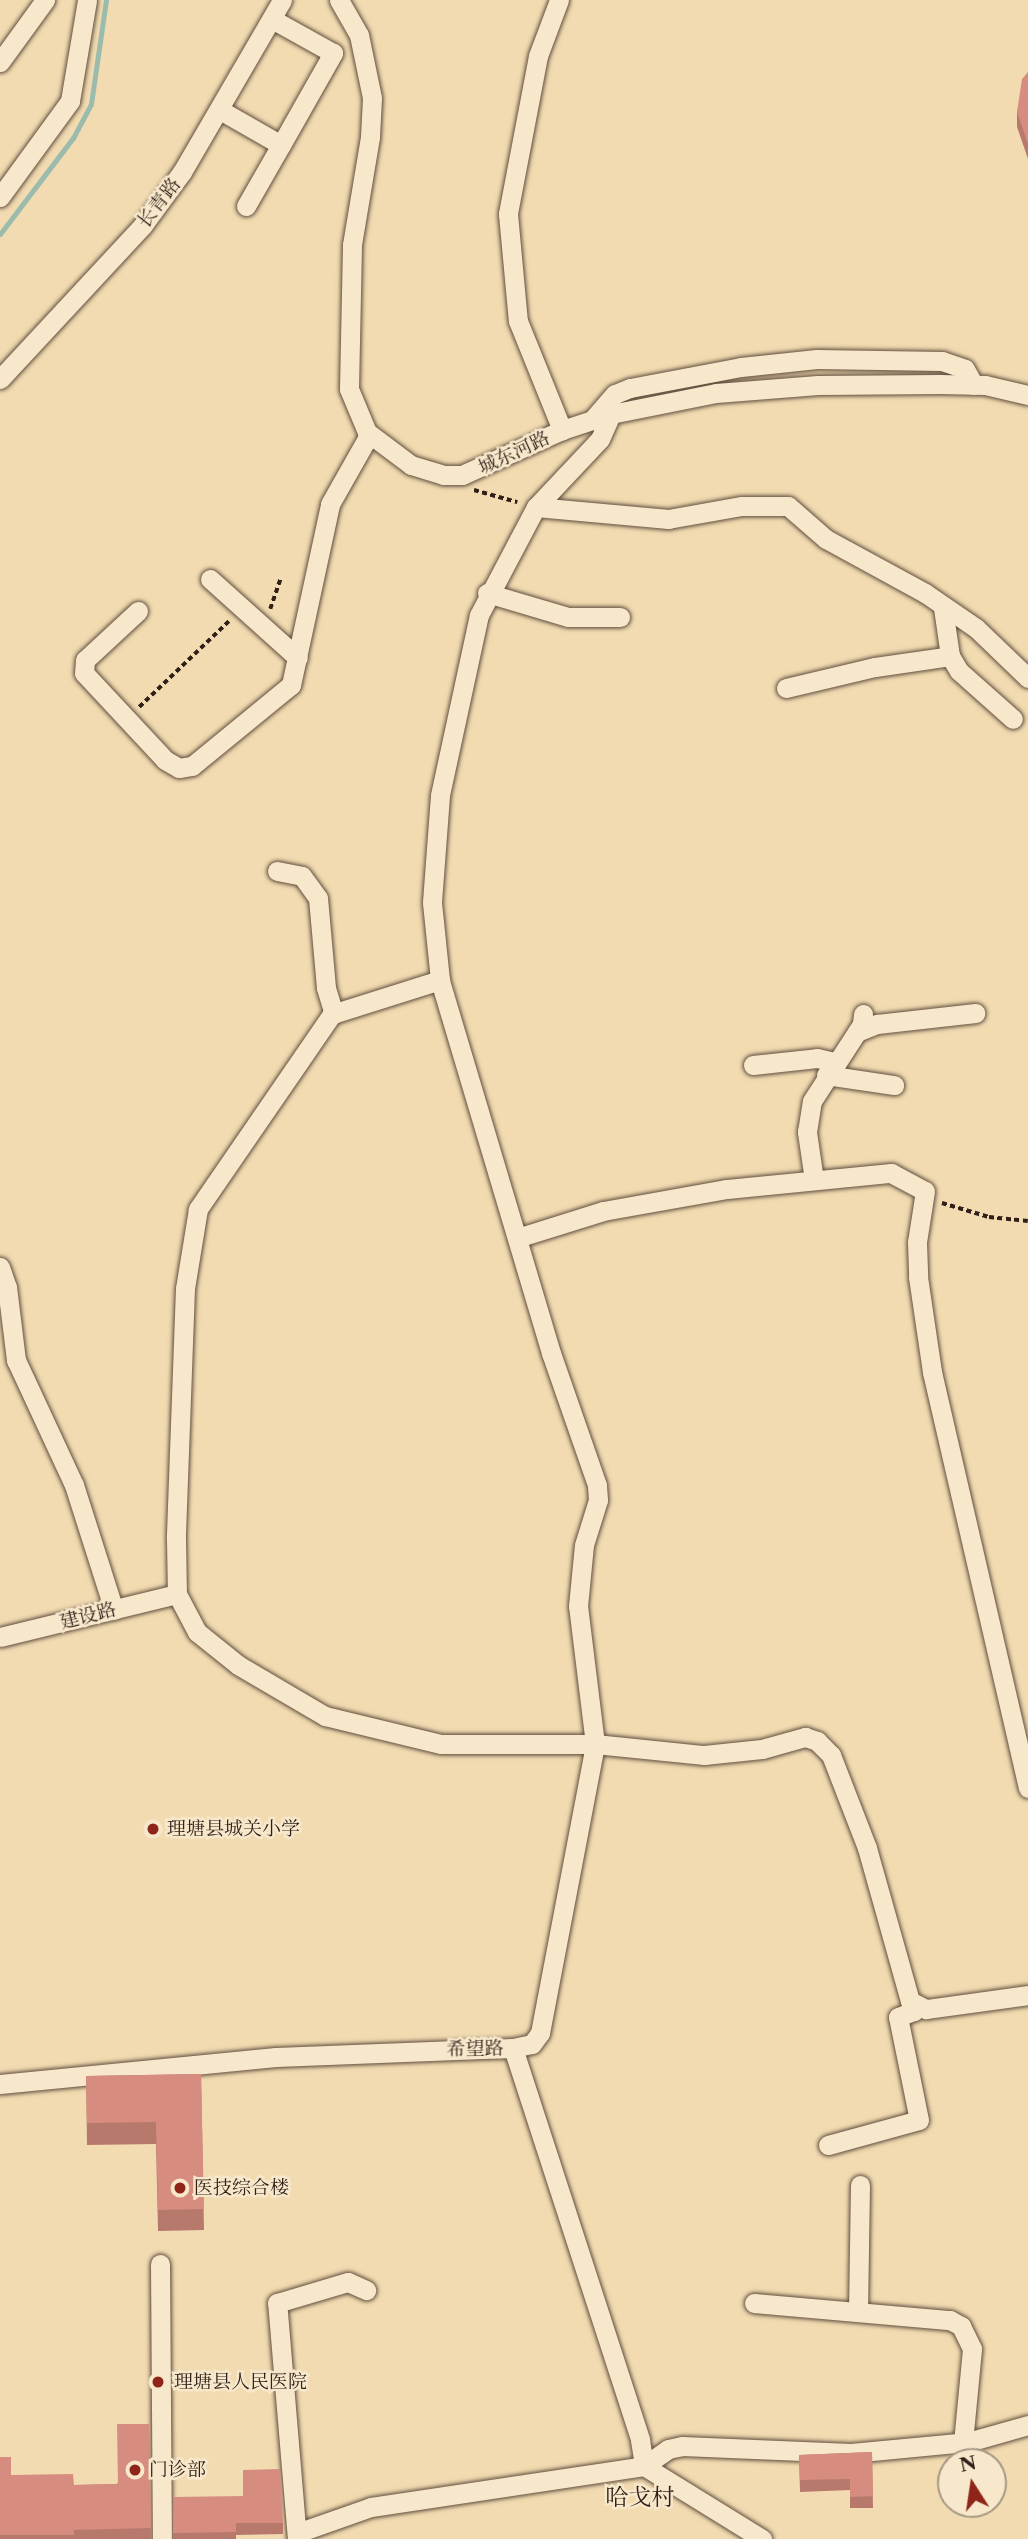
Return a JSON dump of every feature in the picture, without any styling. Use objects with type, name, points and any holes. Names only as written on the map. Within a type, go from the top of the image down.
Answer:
[{"type":"street","points":[[0,62],[45,0]]},
{"type":"street","points":[[0,197],[70,101],[87,0]]},
{"type":"street","name":"长青路","points":[[0,379],[144,225],[220,110],[282,0]]},
{"type":"street","name":"城东河路","points":[[339,0],[359,35],[372,98],[370,137],[352,245],[347,352],[352,402],[369,435],[411,465],[443,475],[479,470],[562,430],[602,417],[716,393],[806,386],[974,385],[1028,395]]},
{"type":"street","points":[[559,0],[538,56],[508,214],[518,321],[562,430]]},
{"type":"street","points":[[246,206],[333,53],[272,19]]},
{"type":"street","points":[[220,110],[281,145]]},
{"type":"street","points":[[513,2048],[532,2044],[540,2033],[595,1744],[578,1606],[584,1545],[598,1500],[597,1485],[517,1238],[440,980],[432,902],[440,795],[488,593],[536,507],[600,439],[602,417]]},
{"type":"street","points":[[138,611],[85,660],[83,668],[90,685],[170,764],[192,766],[284,695],[298,658],[330,504],[369,435]]},
{"type":"street","points":[[536,507],[668,519],[741,506],[788,506],[835,545],[943,608],[996,644],[1028,678]]},
{"type":"street","points":[[210,579],[298,658]]},
{"type":"street","points":[[488,593],[568,617],[620,617]]},
{"type":"street","points":[[943,608],[950,656],[972,686],[1013,719]]},
{"type":"street","points":[[786,688],[875,667],[950,656]]},
{"type":"street","points":[[277,871],[302,876],[318,898],[326,988],[334,1014]]},
{"type":"street","points":[[440,980],[334,1014],[198,1209],[185,1288],[177,1594],[197,1632],[325,1716],[441,1744],[595,1744],[704,1755],[762,1749],[805,1737],[824,1746],[867,1848],[904,1984],[915,2006],[914,2011],[898,2017],[919,2120],[828,2145]]},
{"type":"street","points":[[814,1180],[809,1114],[831,1069],[860,1023],[877,1024],[975,1013]]},
{"type":"street","points":[[753,1065],[817,1058],[831,1069],[894,1085]]},
{"type":"street","points":[[517,1238],[646,1201],[814,1180],[891,1173],[925,1191],[917,1242],[918,1277],[932,1372],[1028,1788]]},
{"type":"street","points":[[0,1267],[7,1287],[16,1360],[74,1485],[114,1610]]},
{"type":"street","name":"建设路","points":[[0,1637],[177,1594]]},
{"type":"street","points":[[915,2006],[926,2009],[1028,1994]]},
{"type":"street","name":"希望路","points":[[0,2084],[276,2056],[513,2048],[640,2440],[644,2466]]},
{"type":"street","points":[[859,2312],[860,2185]]},
{"type":"street","points":[[160,2264],[162,2539]]},
{"type":"street","points":[[366,2290],[348,2282],[277,2303],[297,2536],[371,2507],[644,2466],[668,2449],[682,2446],[851,2453],[963,2442],[1028,2425]]},
{"type":"street","points":[[754,2303],[950,2320],[966,2331],[972,2349],[963,2442]]},
{"type":"street","points":[[644,2466],[762,2539]]},
{"type":"path","points":[[443,475],[475,490],[536,507]]},
{"type":"path","points":[[264,627],[280,580]]},
{"type":"path","points":[[125,720],[243,608]]},
{"type":"path","points":[[925,1191],[934,1200],[971,1212],[1028,1221]]},
{"type":"building","points":[[1028,72],[1028,144],[1017,112],[1022,79]]},
{"type":"building","name":"医技综合楼","points":[[201,2074],[204,2209],[158,2210],[156,2122],[87,2123],[86,2076]]},
{"type":"building","points":[[117,2424],[149,2424],[151,2528],[74,2530],[74,2535],[0,2535],[0,2457],[11,2457],[11,2475],[73,2474],[74,2485],[118,2484]]},
{"type":"building","points":[[872,2452],[873,2496],[850,2497],[850,2479],[800,2480],[799,2455]]},
{"type":"building","points":[[280,2469],[283,2523],[236,2523],[236,2532],[173,2533],[174,2497],[243,2496],[243,2470]]},
{"type":"waterway","points":[[0,234],[73,138],[91,104],[106,0]]},
{"type":"place","name":"理塘县城关小学","points":[[153,1829]]},
{"type":"place","name":"医技综合楼","points":[[180,2188]]},
{"type":"place","name":"理塘县人民医院","points":[[158,2382]]},
{"type":"place","name":"门诊部","points":[[135,2470]]},
{"type":"district","name":"哈戈村","points":[[640,2497]]}]
